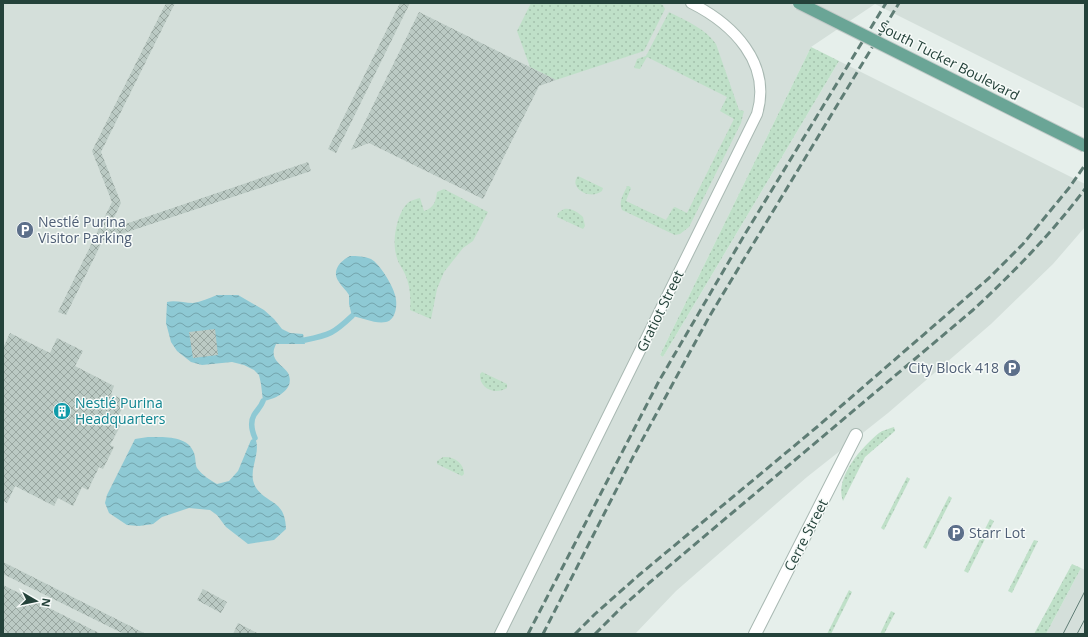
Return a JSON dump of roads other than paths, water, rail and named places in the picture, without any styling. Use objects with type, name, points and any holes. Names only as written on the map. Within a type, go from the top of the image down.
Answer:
[{"type":"main road","name":"South Tucker Boulevard","points":[[799,3],[1085,146]]},
{"type":"street","name":"Cerre Street","points":[[755,634],[856,436]]},
{"type":"lane","name":"Gratiot Street","points":[[500,634],[757,114],[761,94],[759,79],[753,60],[745,46],[734,32],[718,19],[691,3]]},
{"type":"water","points":[[350,256],[371,259],[378,265],[389,281],[394,291],[396,303],[394,315],[389,321],[378,322],[352,316],[349,304],[349,295],[339,282],[336,274],[336,270],[340,264]]},
{"type":"water","points":[[217,295],[238,295],[264,310],[282,329],[290,333],[303,334],[305,344],[276,344],[275,346],[274,356],[278,363],[288,373],[290,379],[287,388],[274,398],[263,401],[259,375],[254,370],[244,365],[232,362],[202,365],[191,362],[177,351],[171,342],[166,323],[167,302],[173,301],[193,303]]},
{"type":"water","points":[[148,437],[174,438],[186,443],[191,447],[194,453],[197,468],[217,484],[229,481],[238,471],[251,440],[255,438],[257,450],[253,468],[253,480],[255,486],[259,492],[279,507],[285,519],[286,529],[274,540],[248,544],[226,527],[217,515],[210,510],[189,508],[162,517],[153,524],[139,526],[127,525],[109,513],[105,503],[107,495],[135,439]]},
{"type":"waterway","points":[[305,340],[320,337],[331,332],[341,326],[352,316]]},
{"type":"waterway","points":[[255,438],[252,429],[252,421],[263,401]]},
{"type":"tram line","points":[[1063,634],[1085,591]]},
{"type":"tram line","points":[[1077,634],[1085,619]]},
{"type":"railway","points":[[528,634],[659,381],[745,234],[886,3]]},
{"type":"railway","points":[[543,634],[634,455],[709,317],[899,3]]},
{"type":"railway","points":[[575,634],[639,575],[817,427],[989,278],[1023,244],[1069,188],[1085,165]]},
{"type":"railway","points":[[595,634],[649,583],[973,310],[1032,252],[1059,222],[1085,189]]},
{"type":"place","name":"Nestlé Purina Visitor Parking","points":[[25,230]]},
{"type":"place","name":"City Block 418","points":[[1012,368]]},
{"type":"place","name":"Nestlé Purina Headquarters","points":[[62,411]]},
{"type":"place","name":"Starr Lot","points":[[956,533]]}]
